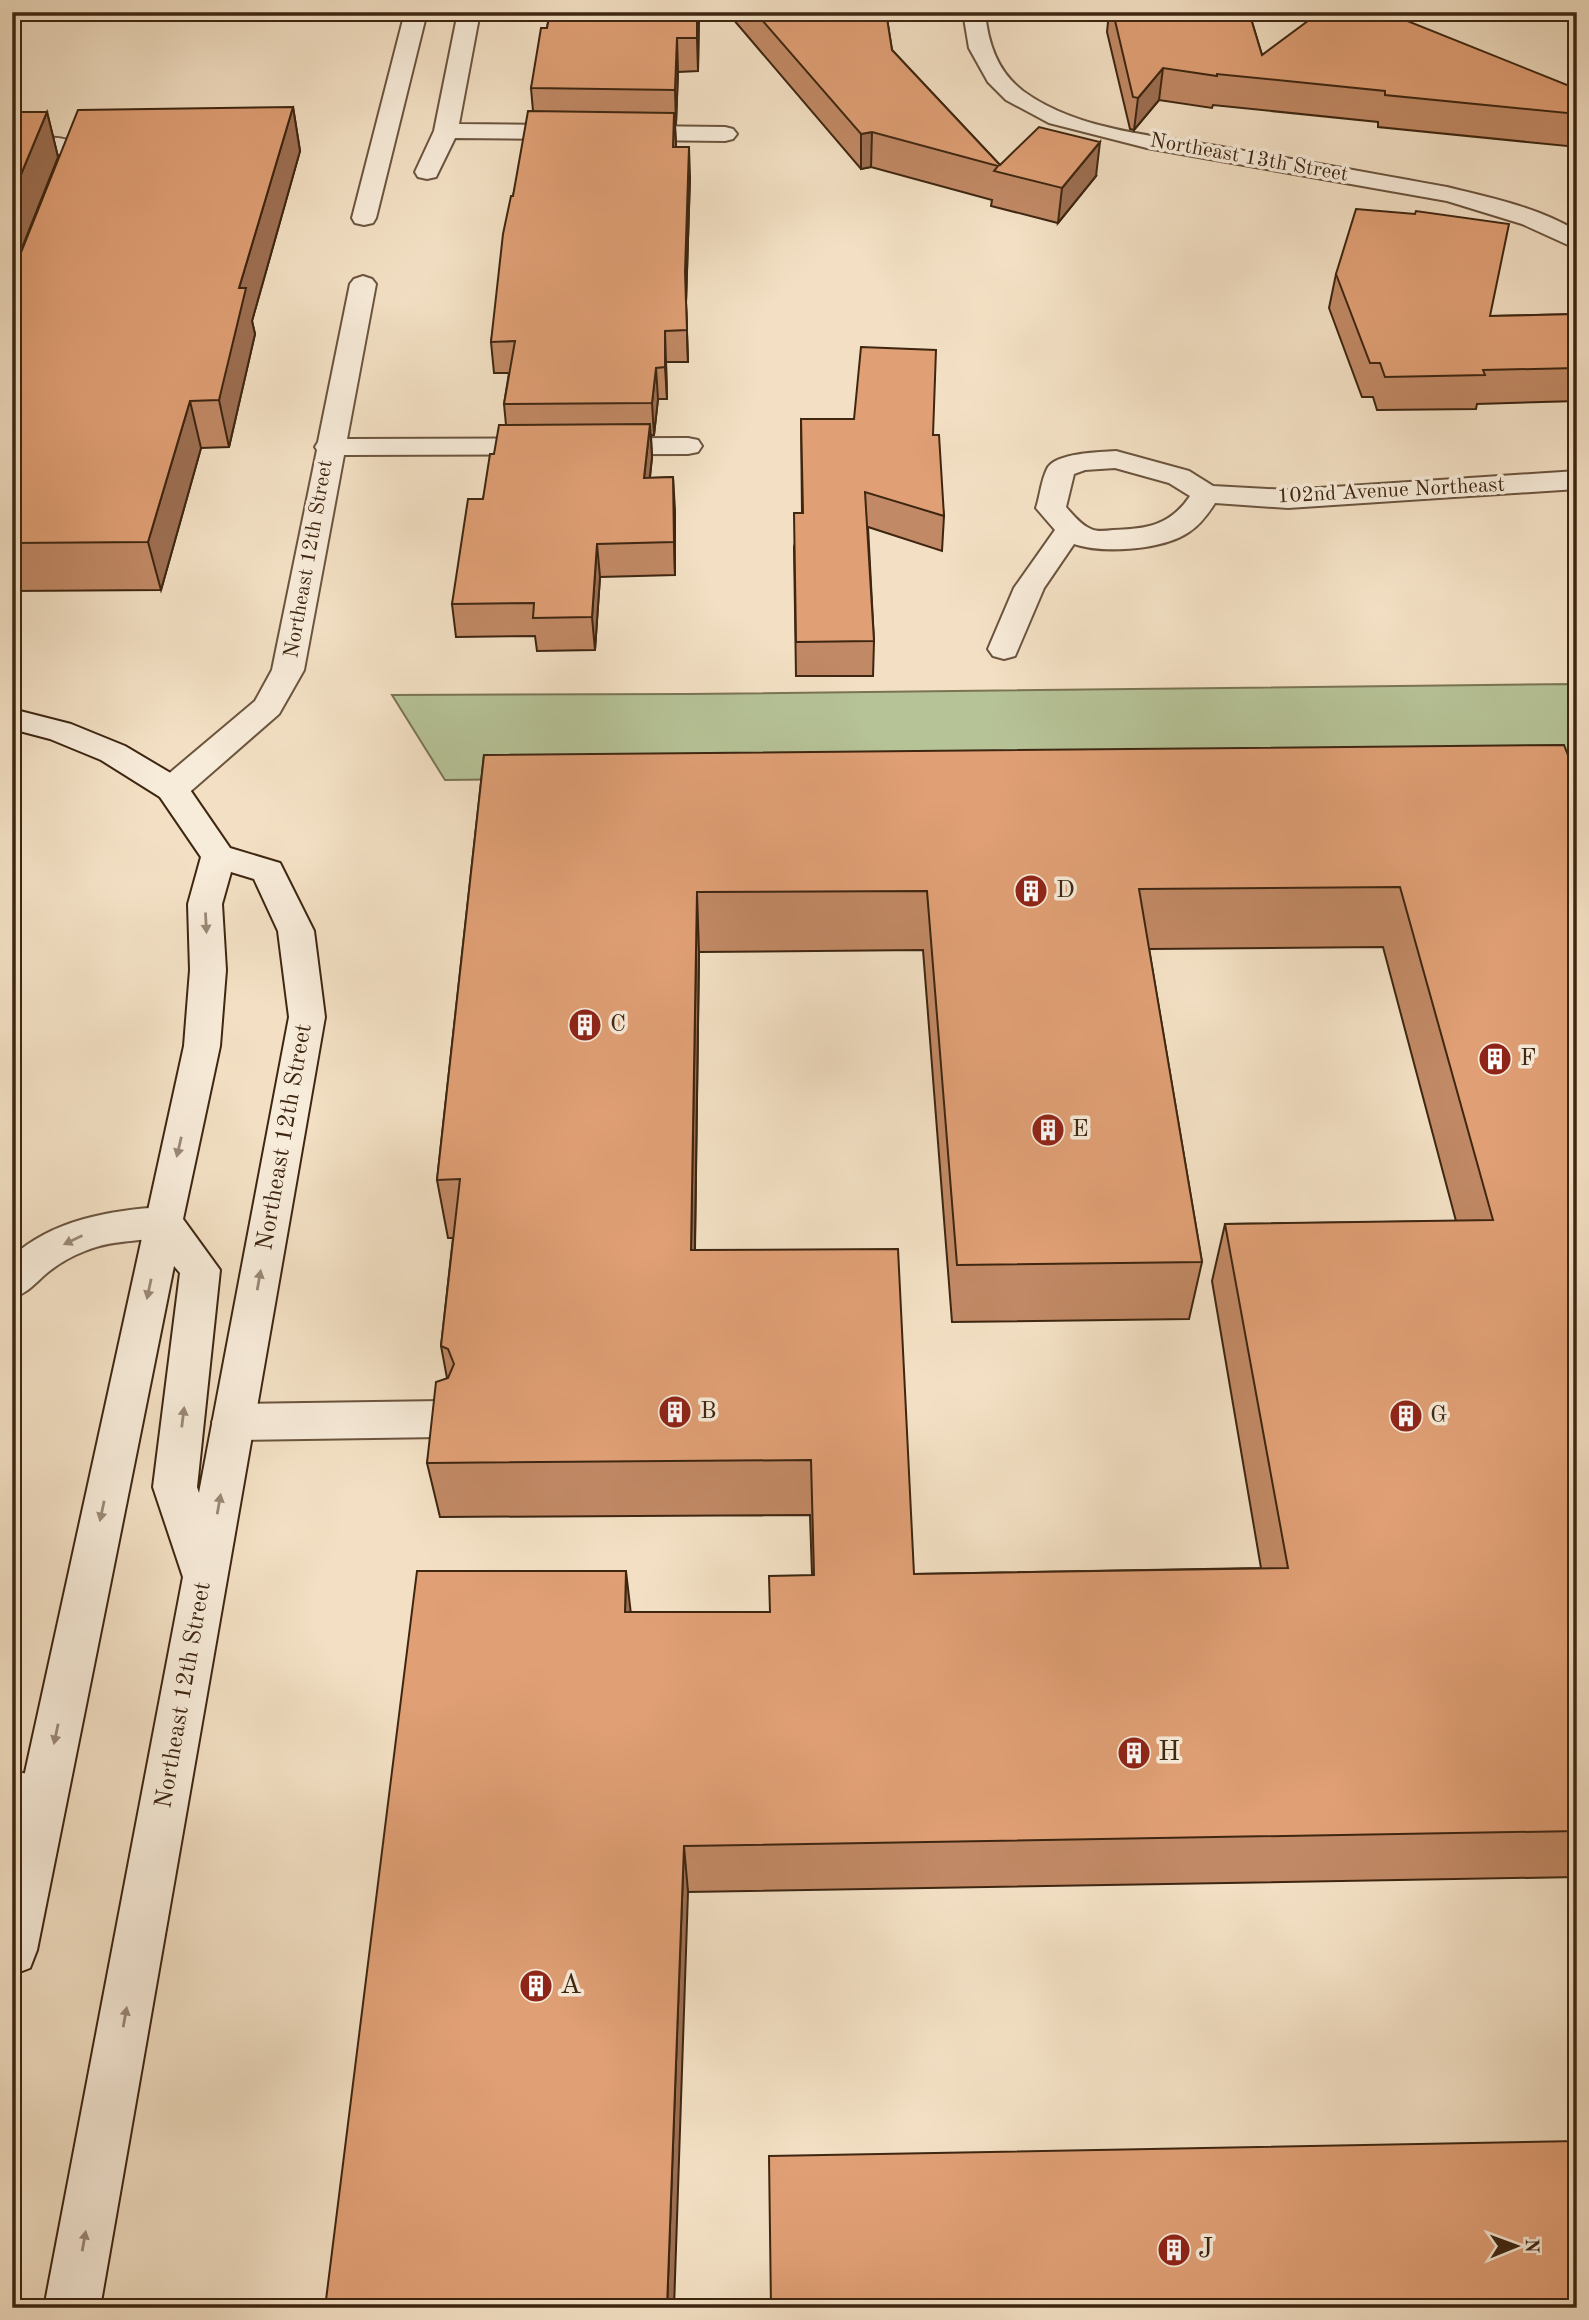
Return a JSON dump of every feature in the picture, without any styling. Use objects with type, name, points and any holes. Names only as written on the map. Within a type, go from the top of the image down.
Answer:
[{"type":"street","points":[[364,218],[416,12]]},
{"type":"street","points":[[427,172],[446,131],[469,12]]},
{"type":"street","name":"Northeast 13th Street","points":[[974,12],[976,42],[991,70],[1016,96],[1049,114],[1118,135],[1447,194],[1498,207],[1562,232],[1577,242]]},
{"type":"street","points":[[446,131],[725,134]]},
{"type":"street","points":[[12,146],[68,146],[75,152],[51,212]]},
{"type":"street","name":"Northeast 12th Street","points":[[172,789],[268,707],[288,670],[329,447],[363,284]]},
{"type":"street","points":[[329,447],[688,446]]},
{"type":"street","name":"102nd Avenue Northeast","points":[[1070,529],[1051,508],[1061,469],[1081,462],[1116,459],[1179,477],[1206,494],[1289,499],[1577,480]]},
{"type":"street","points":[[1004,649],[1030,588],[1070,529],[1089,540],[1144,539],[1174,531],[1194,514],[1206,494]]},
{"type":"street","points":[[12,719],[60,731],[113,753],[172,789],[218,856],[205,904],[208,970],[202,1046],[27,1797],[12,1950]]},
{"type":"street","name":"Northeast 12th Street","points":[[72,2308],[307,1017],[296,931],[268,872],[218,856]]},
{"type":"street","points":[[12,1282],[41,1256],[84,1235],[126,1223],[163,1222]]},
{"type":"street","points":[[163,1222],[200,1270],[175,1486],[205,1578]]},
{"type":"street","points":[[233,1422],[442,1419]]},
{"type":"green space","points":[[1577,684],[1577,767],[445,780],[392,695],[688,694]]},
{"type":"building","points":[[550,12],[697,12],[697,38],[677,38],[675,90],[531,88],[541,28],[547,28]]},
{"type":"building","points":[[755,12],[886,12],[892,50],[1000,165],[1039,127],[1100,142],[1062,188],[994,171],[998,166],[872,132],[861,134]]},
{"type":"building","points":[[1113,12],[1249,12],[1262,55],[1320,12],[1385,12],[1577,89],[1577,114],[1385,95],[1385,91],[1217,76],[1163,68],[1138,98],[1133,97]]},
{"type":"building","points":[[293,107],[239,288],[246,288],[219,400],[190,401],[148,542],[12,543],[12,273],[78,110]]},
{"type":"building","points":[[528,111],[674,113],[673,147],[689,147],[685,272],[687,330],[665,331],[665,367],[656,368],[652,403],[504,404],[515,341],[491,342],[503,234],[513,196]]},
{"type":"building","points":[[12,112],[47,112],[12,196]]},
{"type":"building","points":[[1356,209],[1415,214],[1416,211],[1509,224],[1490,316],[1577,314],[1577,368],[1483,370],[1485,375],[1385,377],[1380,363],[1370,363],[1336,274]]},
{"type":"building","points":[[861,347],[936,350],[933,435],[939,435],[944,516],[865,492],[874,641],[796,642],[794,513],[803,513],[801,419],[854,419]]},
{"type":"building","points":[[650,424],[644,478],[673,477],[674,542],[597,544],[592,617],[533,618],[534,603],[452,604],[468,499],[483,499],[490,454],[494,454],[499,425]]},
{"type":"building","points":[[1564,745],[1577,778],[1577,1831],[684,1846],[667,2308],[325,2308],[417,1571],[626,1571],[625,1612],[770,1612],[769,1576],[814,1575],[811,1460],[427,1463],[436,1382],[448,1378],[454,1364],[448,1349],[441,1346],[460,1179],[437,1180],[484,755]],"holes":[[[1400,887],[1493,1220],[1225,1224],[1288,1568],[914,1574],[898,1249],[691,1250],[697,892],[927,891],[957,1265],[1202,1262],[1139,889]]]},
{"type":"building","name":"J","points":[[1577,2141],[1577,2308],[771,2308],[769,2156]]},
{"type":"place","name":"D","points":[[1031,891]]},
{"type":"place","name":"C","points":[[585,1025]]},
{"type":"place","name":"F","points":[[1495,1059]]},
{"type":"place","name":"E","points":[[1048,1130]]},
{"type":"place","name":"B","points":[[675,1412]]},
{"type":"place","name":"G","points":[[1406,1416]]},
{"type":"place","name":"H","points":[[1134,1753]]},
{"type":"place","name":"A","points":[[536,1986]]},
{"type":"place","name":"J","points":[[1174,2250]]}]
